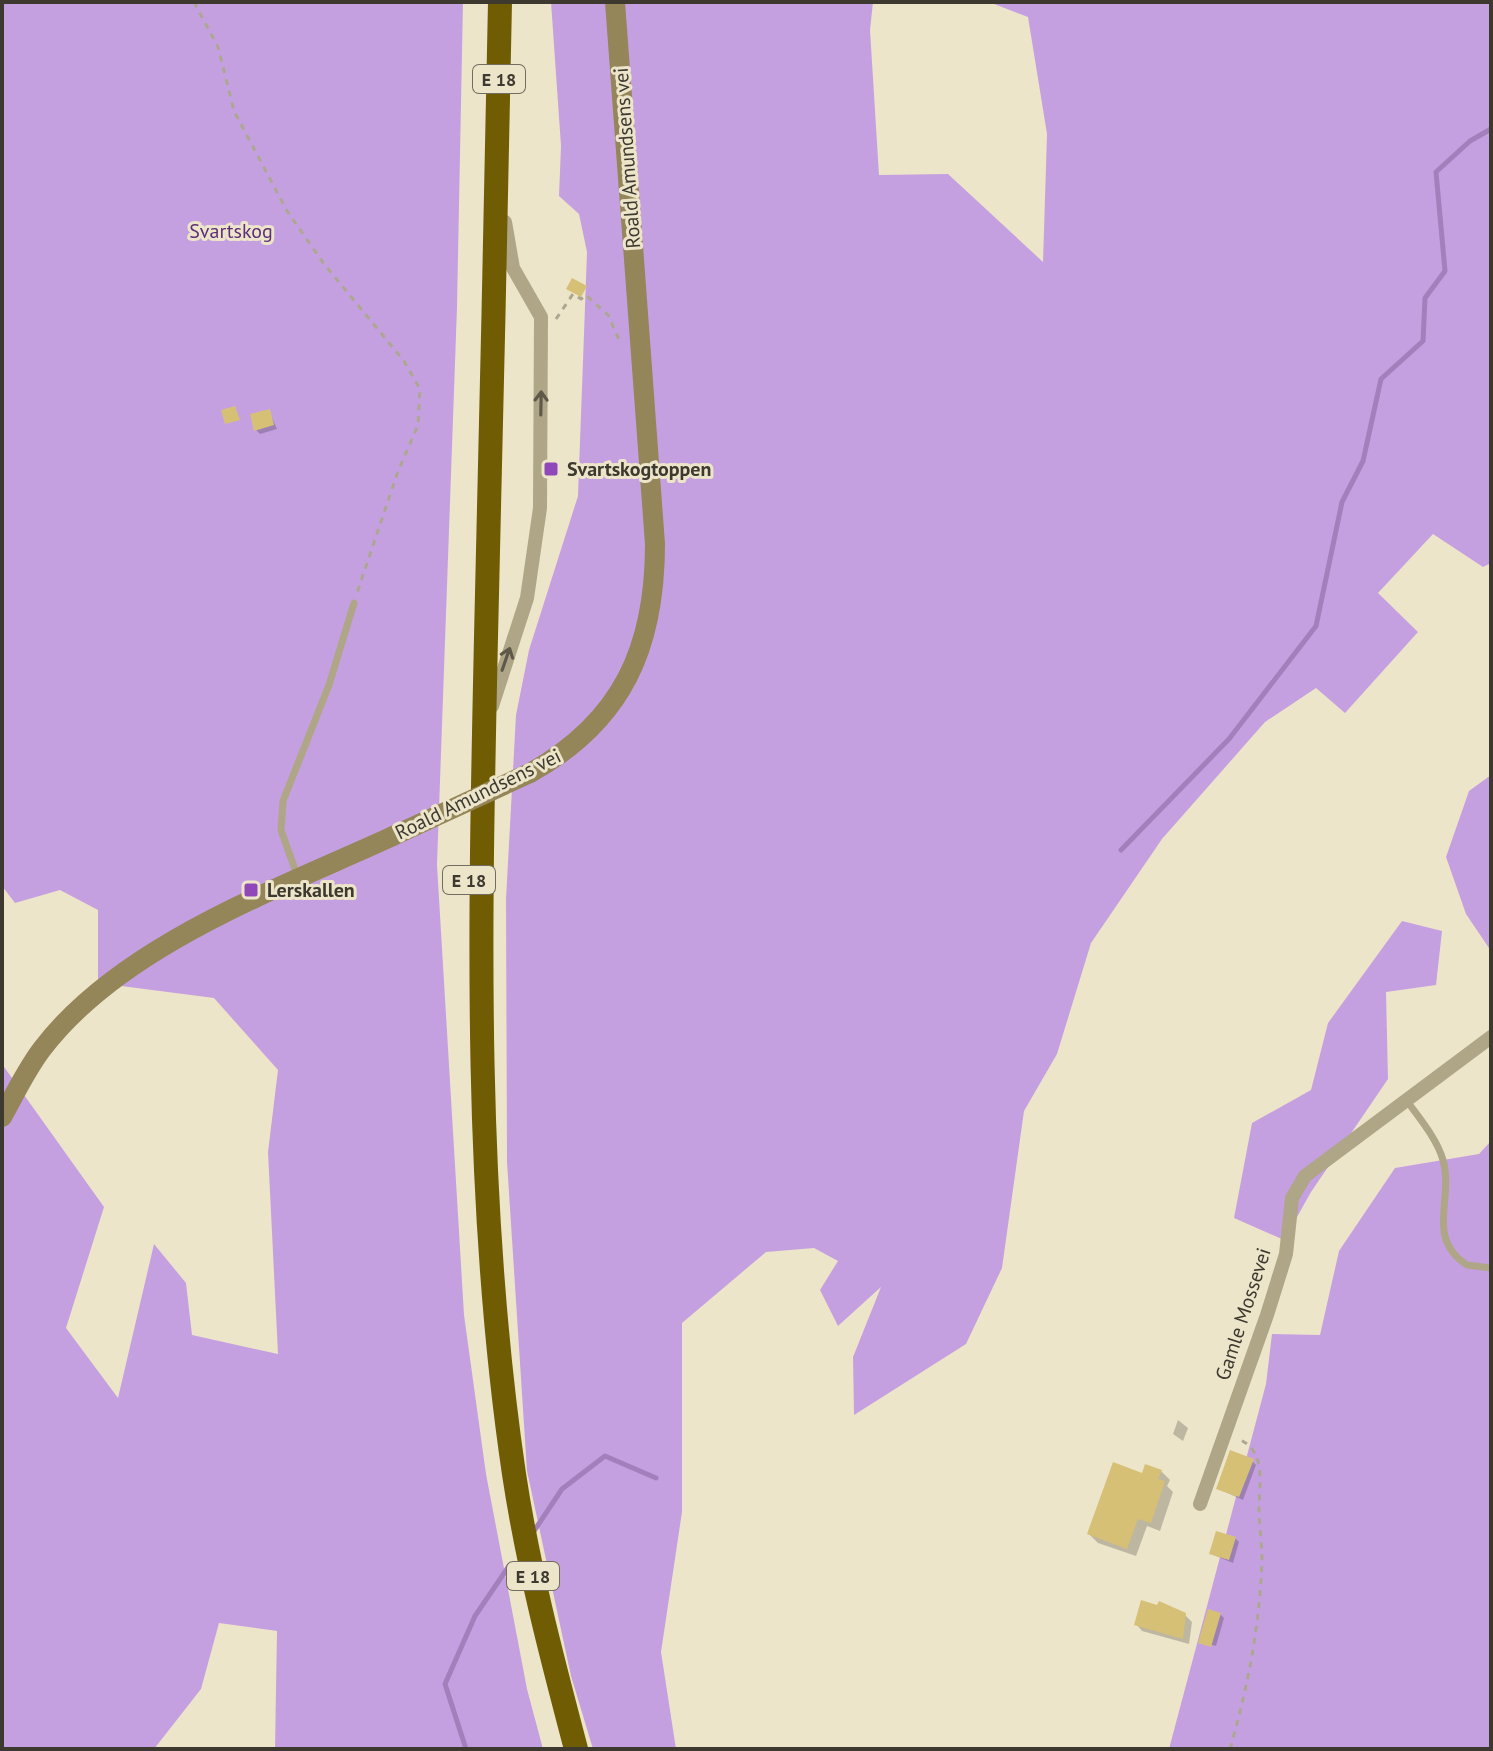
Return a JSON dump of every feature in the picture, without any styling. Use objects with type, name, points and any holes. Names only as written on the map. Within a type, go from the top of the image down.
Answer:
[{"type":"highway","name":"E 18","points":[[486,2],[469,858],[470,1142],[480,1308],[491,1406],[521,1581],[562,1749]]},
{"type":"highway","name":"E 18","points":[[500,2],[484,733],[482,1141],[493,1302],[520,1506],[533,1577],[576,1749]]},
{"type":"main road","name":"Roald Amundsens vei","points":[[2,1117],[43,1047],[106,987],[192,932],[530,773],[571,747],[604,714],[638,658],[650,620],[655,544],[615,2]]},
{"type":"street","points":[[484,733],[527,598],[536,558],[540,508],[541,317],[513,268],[497,156]]},
{"type":"street","name":"Gamle Mossevei","points":[[1200,1504],[1286,1254],[1295,1187],[1305,1176],[1491,1037]]},
{"type":"lane","points":[[299,880],[281,830],[283,801],[329,685],[354,603]]},
{"type":"lane","points":[[1406,1099],[1443,1161],[1447,1177],[1441,1231],[1444,1239],[1467,1265],[1491,1268]]},
{"type":"path","points":[[194,2],[218,47],[234,111],[287,211],[324,264],[404,361],[420,389],[418,425],[397,474],[354,603]]},
{"type":"path","points":[[542,333],[573,294],[581,299],[586,295],[608,315],[624,351],[640,351]]},
{"type":"path","points":[[1224,1433],[1248,1443],[1257,1455],[1261,1473],[1262,1557],[1258,1611],[1250,1672],[1230,1749]]},
{"type":"green space","name":"Svartskog","points":[[2,2],[463,2],[457,307],[437,865],[464,1315],[486,1474],[527,1689],[543,1749],[275,1749],[277,1631],[219,1623],[201,1689],[154,1749],[2,1749],[2,1064],[104,1207],[66,1328],[118,1398],[154,1244],[186,1283],[192,1335],[278,1354],[268,1152],[278,1070],[214,998],[98,983],[98,910],[60,890],[15,903],[2,886]]},
{"type":"green space","points":[[551,2],[873,2],[870,30],[879,175],[948,174],[1043,262],[1047,134],[1028,17],[989,2],[1491,2],[1491,563],[1483,567],[1433,534],[1378,593],[1418,632],[1345,713],[1316,688],[1265,722],[1162,839],[1091,943],[1057,1054],[1024,1111],[1002,1268],[966,1344],[854,1415],[853,1357],[881,1287],[838,1326],[820,1290],[838,1261],[814,1248],[766,1252],[682,1323],[682,1512],[661,1652],[676,1749],[593,1749],[571,1676],[527,1471],[507,1162],[506,899],[516,715],[529,650],[578,496],[587,252],[579,214],[559,196],[561,146]]},
{"type":"green space","points":[[1491,775],[1491,951],[1466,914],[1446,857],[1469,791]]},
{"type":"green space","points":[[1402,921],[1442,931],[1436,985],[1386,992],[1388,1079],[1311,1192],[1284,1240],[1234,1218],[1252,1123],[1311,1090],[1328,1023]]},
{"type":"green space","points":[[1491,1141],[1491,1749],[1169,1749],[1266,1384],[1272,1334],[1320,1335],[1339,1251],[1395,1168],[1479,1154]]},
{"type":"building","points":[[572,278],[587,286],[581,297],[566,289]]},
{"type":"building","points":[[235,406],[240,420],[225,424],[221,410]]},
{"type":"building","points":[[270,409],[274,425],[254,431],[250,414]]},
{"type":"building","points":[[1230,1450],[1254,1459],[1239,1497],[1216,1489]]},
{"type":"building","points":[[1113,1462],[1142,1473],[1145,1464],[1162,1470],[1158,1479],[1165,1481],[1151,1523],[1138,1519],[1127,1549],[1087,1534]]},
{"type":"building","points":[[1216,1531],[1236,1537],[1229,1560],[1209,1554]]},
{"type":"building","points":[[1141,1600],[1157,1605],[1159,1601],[1186,1613],[1183,1639],[1134,1625]]},
{"type":"building","points":[[1208,1609],[1221,1613],[1211,1647],[1198,1643]]},
{"type":"waterway","points":[[1121,850],[1229,739],[1316,626],[1342,502],[1363,461],[1381,379],[1423,341],[1425,298],[1445,271],[1436,172],[1470,141],[1491,129]]},
{"type":"waterway","points":[[534,1531],[562,1489],[605,1456],[656,1478]]},
{"type":"waterway","points":[[466,1749],[445,1684],[475,1616],[509,1566]]},
{"type":"place","name":"Svartskogtoppen","points":[[551,469]]},
{"type":"place","name":"Lerskallen","points":[[251,890]]}]
